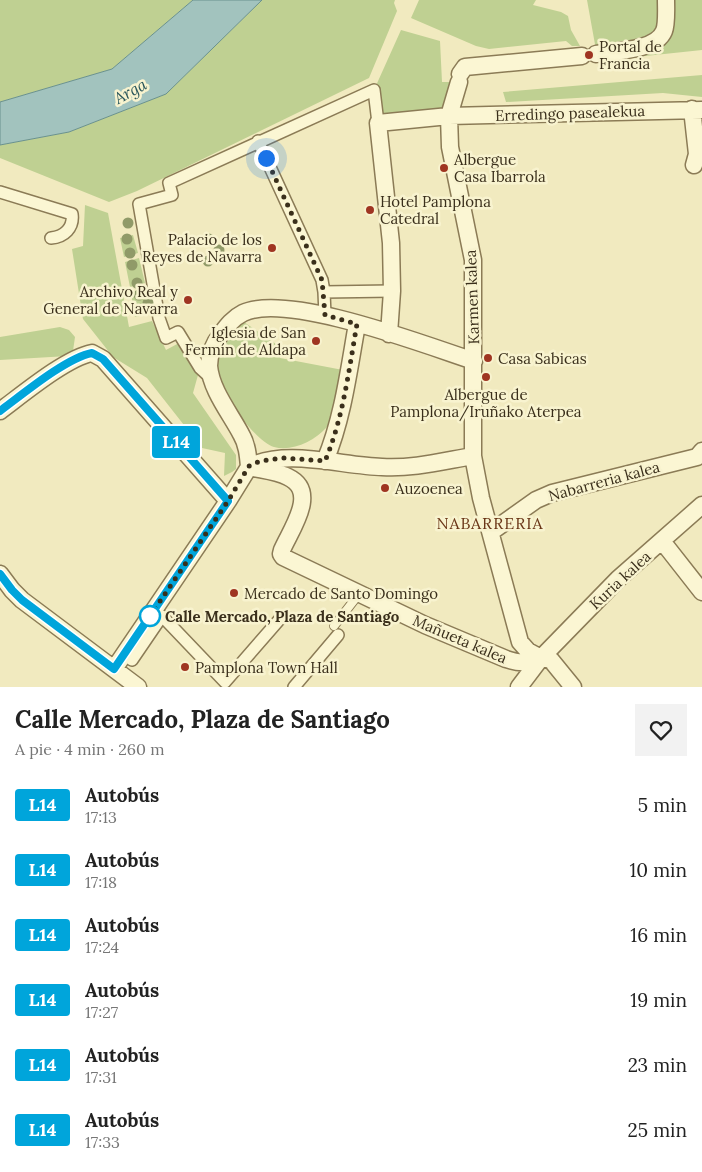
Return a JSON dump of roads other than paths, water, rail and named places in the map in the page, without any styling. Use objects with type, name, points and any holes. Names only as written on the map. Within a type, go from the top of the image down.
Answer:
[{"type":"street","name":"Karmen kalea","points":[[473,456],[474,260],[450,147],[449,116],[460,78],[465,67],[596,54],[637,48],[654,42],[664,31],[666,0]]},
{"type":"street","points":[[212,378],[200,368],[178,332],[166,338],[167,322],[138,204],[172,195],[169,183],[374,90],[391,243],[392,291],[390,334]]},
{"type":"street","name":"Erredingo pasealekua","points":[[378,123],[449,116],[697,110],[698,157]]},
{"type":"street","points":[[258,141],[322,280],[325,315]]},
{"type":"street","points":[[0,192],[72,214],[71,228],[59,237],[51,238]]},
{"type":"street","points":[[324,292],[392,291]]},
{"type":"street","points":[[249,466],[247,446],[228,413],[212,378],[209,365],[211,351],[226,328],[234,319],[244,313],[273,309],[298,310],[325,315],[474,361]]},
{"type":"street","points":[[325,461],[332,445],[357,324]]},
{"type":"street","points":[[0,411],[74,360],[82,355],[92,353],[103,359],[228,501]]},
{"type":"street","points":[[114,669],[228,501],[249,466],[260,461],[284,458],[382,468],[402,467],[473,456],[481,498],[520,642],[528,651],[551,660],[573,687]]},
{"type":"street","name":"Nabarreria kalea","points":[[491,532],[536,500],[552,493],[700,458]]},
{"type":"street","name":"Mañueta kalea","points":[[249,466],[290,478],[298,486],[303,499],[302,507],[282,550],[281,554],[283,557],[425,625],[518,663],[526,663],[542,658]]},
{"type":"street","name":"Kuria kalea","points":[[519,687],[542,658],[618,579],[702,505]]},
{"type":"street","points":[[662,541],[702,592]]},
{"type":"street","points":[[0,574],[6,585],[22,600],[138,687]]},
{"type":"street","points":[[124,654],[132,660],[162,616],[225,682],[279,620]]},
{"type":"street","points":[[294,687],[336,631]]},
{"type":"lane","points":[[336,631],[360,594]]},
{"type":"water","name":"Arga","points":[[193,0],[262,0],[166,94],[69,132],[0,145],[0,102],[112,69]]},
{"type":"place","name":"Portal de Francia","points":[[589,55]]},
{"type":"place","name":"Albergue Casa Ibarrola","points":[[444,168]]},
{"type":"place","name":"Hotel Pamplona Catedral","points":[[370,210]]},
{"type":"place","name":"Palacio de los Reyes de Navarra","points":[[272,248]]},
{"type":"place","name":"Archivo Real y General de Navarra","points":[[188,300]]},
{"type":"place","name":"Iglesia de San Fermín de Aldapa","points":[[316,341]]},
{"type":"place","name":"Casa Sabicas","points":[[488,358]]},
{"type":"place","name":"Albergue de Pamplona/Iruñako Aterpea","points":[[486,377]]},
{"type":"place","name":"Auzoenea","points":[[385,488]]},
{"type":"place","name":"Mercado de Santo Domingo","points":[[234,593]]},
{"type":"place","name":"Calle Mercado, Plaza de Santiago","points":[[150,616]]},
{"type":"place","name":"Pamplona Town Hall","points":[[185,667]]},
{"type":"district","name":"NABARRERIA","points":[[490,523]]}]
